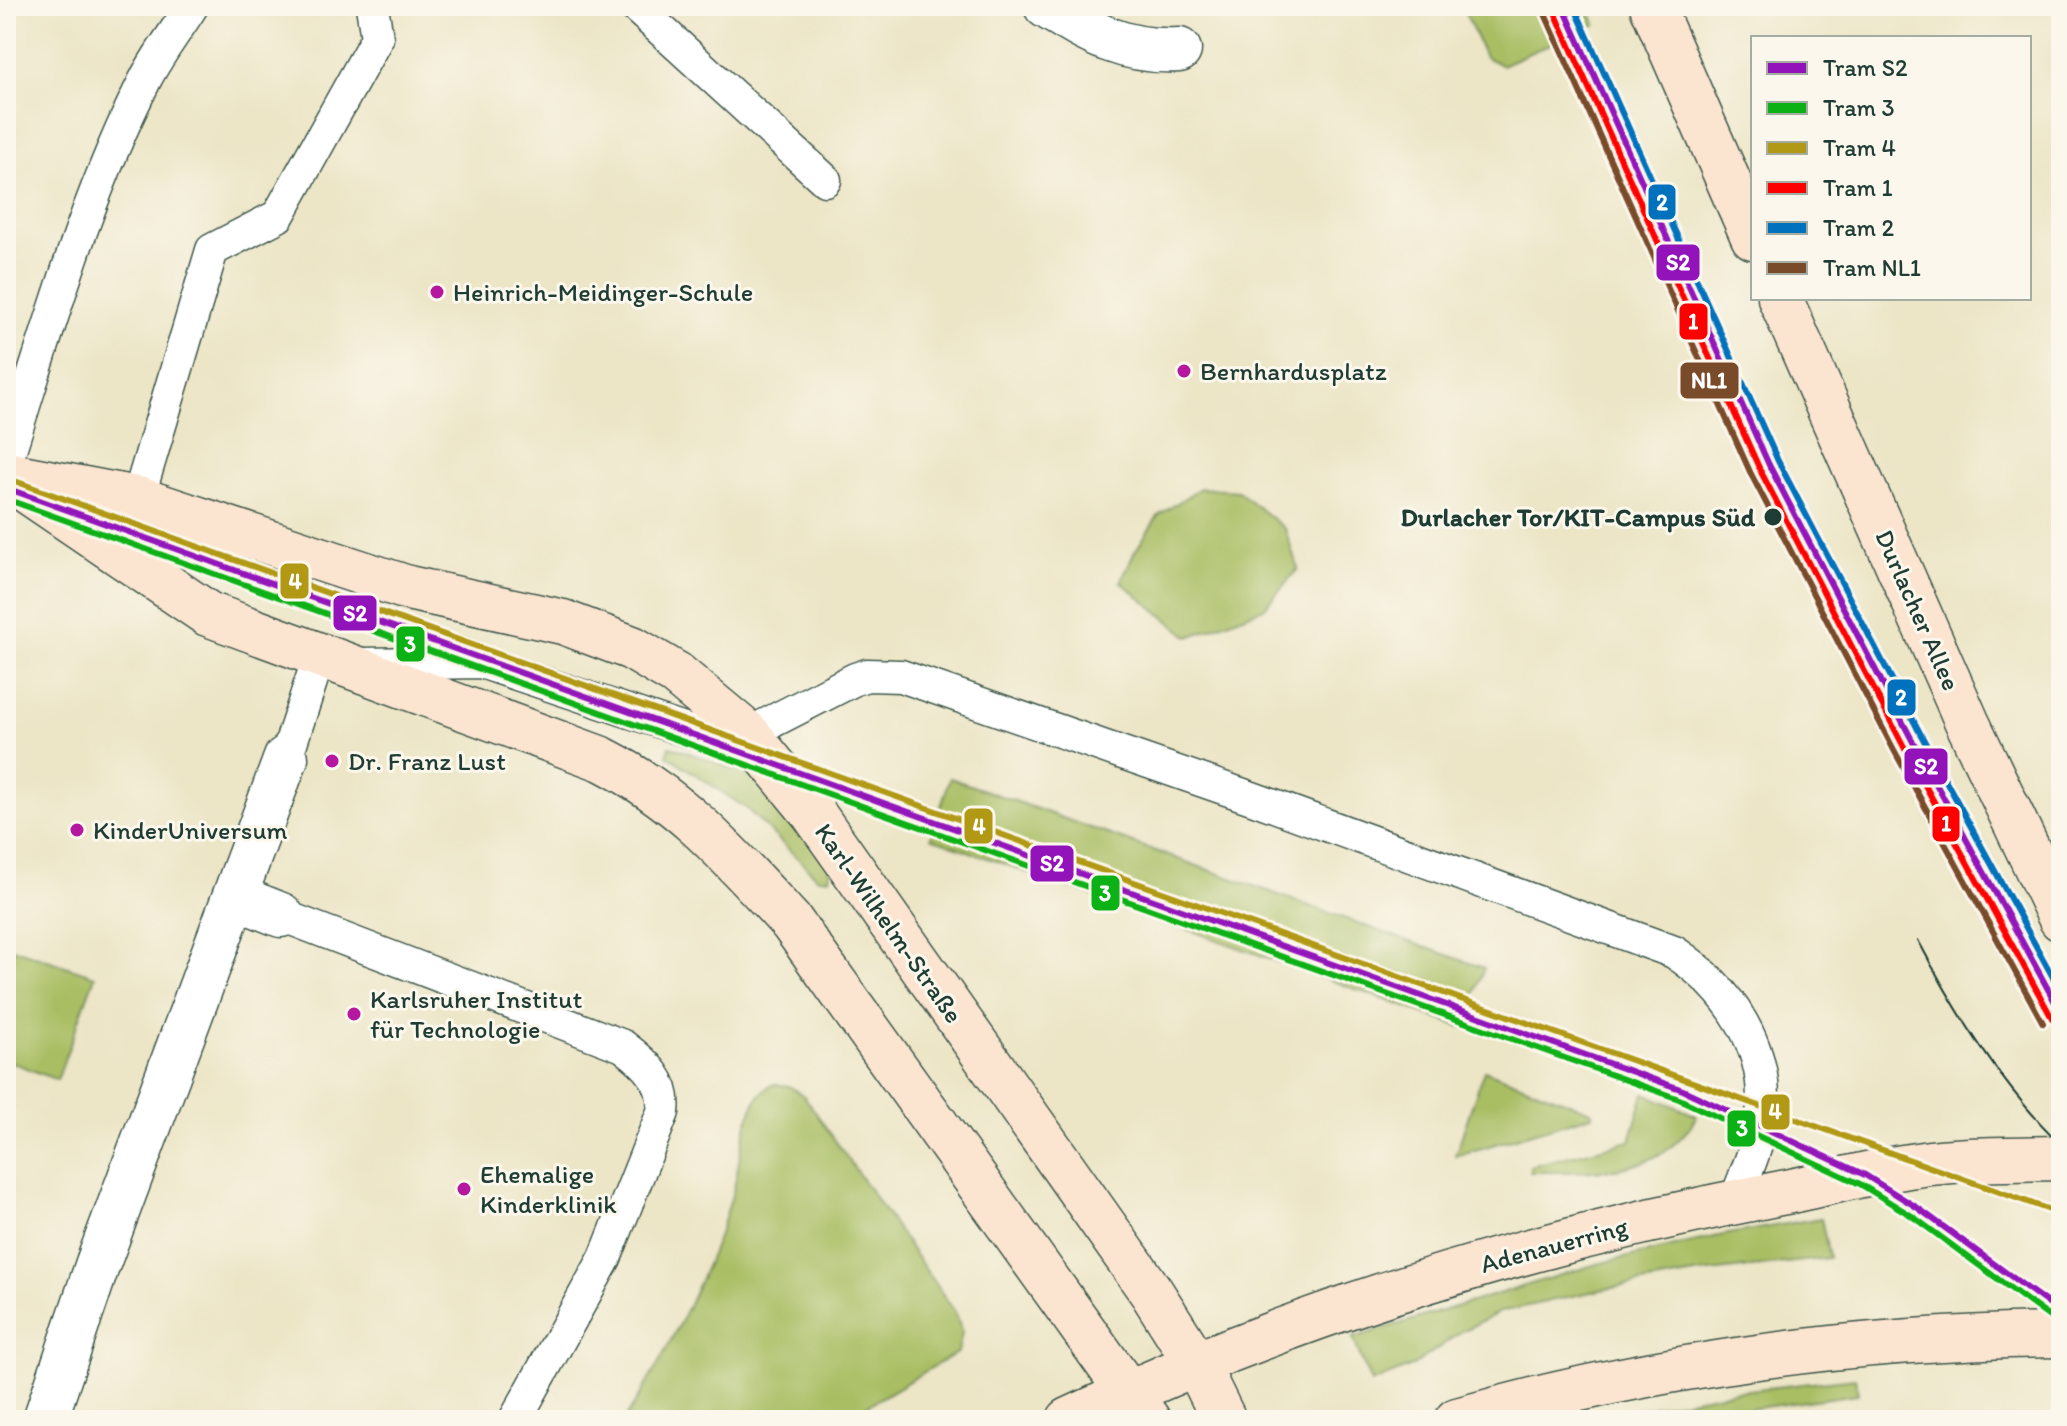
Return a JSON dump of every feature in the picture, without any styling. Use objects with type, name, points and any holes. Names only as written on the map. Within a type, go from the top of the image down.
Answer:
[{"type":"main road","points":[[1652,6],[1751,232]]},
{"type":"main road","name":"Durlacher Allee","points":[[1781,300],[1967,722],[2061,919]]},
{"type":"main road","name":"Karl-Wilhelm-Straße","points":[[6,475],[138,499],[408,588],[598,633],[632,648],[676,674],[748,734],[813,813],[1152,1293],[1196,1363],[1224,1420]]},
{"type":"main road","name":"Karl-Wilhelm-Straße","points":[[6,475],[208,614],[602,759],[657,789],[715,838],[792,923],[1138,1407]]},
{"type":"main road","name":"Adenauerring","points":[[1069,1420],[1138,1407],[1196,1363],[1315,1318],[1467,1269],[1736,1200],[1913,1165],[1969,1159],[2061,1158]]},
{"type":"main road","points":[[1457,1420],[1519,1402],[1701,1365],[1837,1347],[1966,1337],[2061,1335]]},
{"type":"street","points":[[1046,6],[1103,21],[1144,52],[1179,50]]},
{"type":"street","points":[[45,1420],[97,1266],[286,758]]},
{"type":"street","points":[[236,897],[281,915]]},
{"type":"lane","points":[[6,462],[45,331],[81,232],[147,78],[192,6]]},
{"type":"lane","points":[[138,499],[212,250],[278,216],[377,38],[372,6]]},
{"type":"lane","points":[[635,6],[825,180]]},
{"type":"lane","points":[[286,758],[336,659],[481,662],[707,740],[728,741],[748,734],[867,675],[886,675],[950,691],[1674,952],[1703,972],[1726,996],[1746,1029],[1757,1064],[1762,1118],[1736,1200]]},
{"type":"lane","points":[[281,915],[623,1046],[660,1084],[664,1097],[663,1112],[605,1258],[515,1420]]},
{"type":"green space","points":[[1462,6],[1586,6],[1596,24],[1502,65],[1485,57]]},
{"type":"green space","points":[[1200,488],[1238,491],[1285,529],[1298,569],[1264,608],[1189,637],[1121,582],[1134,553],[1158,516]]},
{"type":"green space","points":[[670,746],[766,781],[831,867],[829,878],[818,878],[747,809],[667,755]]},
{"type":"green space","points":[[950,778],[1484,968],[1462,1027],[931,838]]},
{"type":"green space","points":[[6,946],[95,976],[57,1080],[6,1060]]},
{"type":"green space","points":[[1484,1070],[1591,1111],[1593,1115],[1455,1156]]},
{"type":"green space","points":[[774,1084],[789,1086],[804,1096],[955,1312],[962,1332],[958,1352],[843,1420],[624,1420],[672,1339],[702,1277],[726,1216],[750,1114],[764,1090]]},
{"type":"green space","points":[[1644,1093],[1697,1116],[1682,1136],[1665,1151],[1624,1167],[1578,1172],[1530,1172],[1530,1166],[1630,1141]]},
{"type":"green space","points":[[1821,1218],[1829,1258],[1701,1273],[1600,1290],[1500,1312],[1462,1331],[1414,1365],[1371,1383],[1353,1338],[1597,1264],[1728,1234]]},
{"type":"green space","points":[[1855,1378],[1858,1394],[1670,1420],[1582,1420],[1731,1392]]},
{"type":"tram line","name":"S2","points":[[1563,6],[1769,465],[1912,740],[2061,1013]]},
{"type":"tram line","name":"2","points":[[1574,6],[1778,461],[1921,735],[2061,992]]},
{"type":"tram line","name":"1","points":[[1554,10],[1760,470],[1903,745],[2052,1018]]},
{"type":"tram line","name":"NL1","points":[[1545,14],[1751,474],[1894,750],[2043,1023]]},
{"type":"tram line","name":"4","points":[[9,479],[2061,1214]]},
{"type":"tram line","name":"S2","points":[[6,488],[1683,1090],[1865,1175],[1918,1208],[2061,1313]]},
{"type":"tram line","name":"3","points":[[6,499],[1679,1099],[1860,1184],[1912,1216],[2055,1321]]},
{"type":"tram line","points":[[1918,940],[1949,996],[1999,1073],[2061,1145]]},
{"type":"place","name":"Heinrich-Meidinger-Schule","points":[[437,292]]},
{"type":"place","name":"Bernhardusplatz","points":[[1184,371]]},
{"type":"place","name":"Durlacher Tor/KIT-Campus Süd","points":[[1773,517]]},
{"type":"place","name":"Dr. Franz Lust","points":[[332,761]]},
{"type":"place","name":"KinderUniversum","points":[[77,830]]},
{"type":"place","name":"Karlsruher Institut für Technologie","points":[[354,1014]]},
{"type":"place","name":"Ehemalige Kinderklinik","points":[[464,1189]]}]
